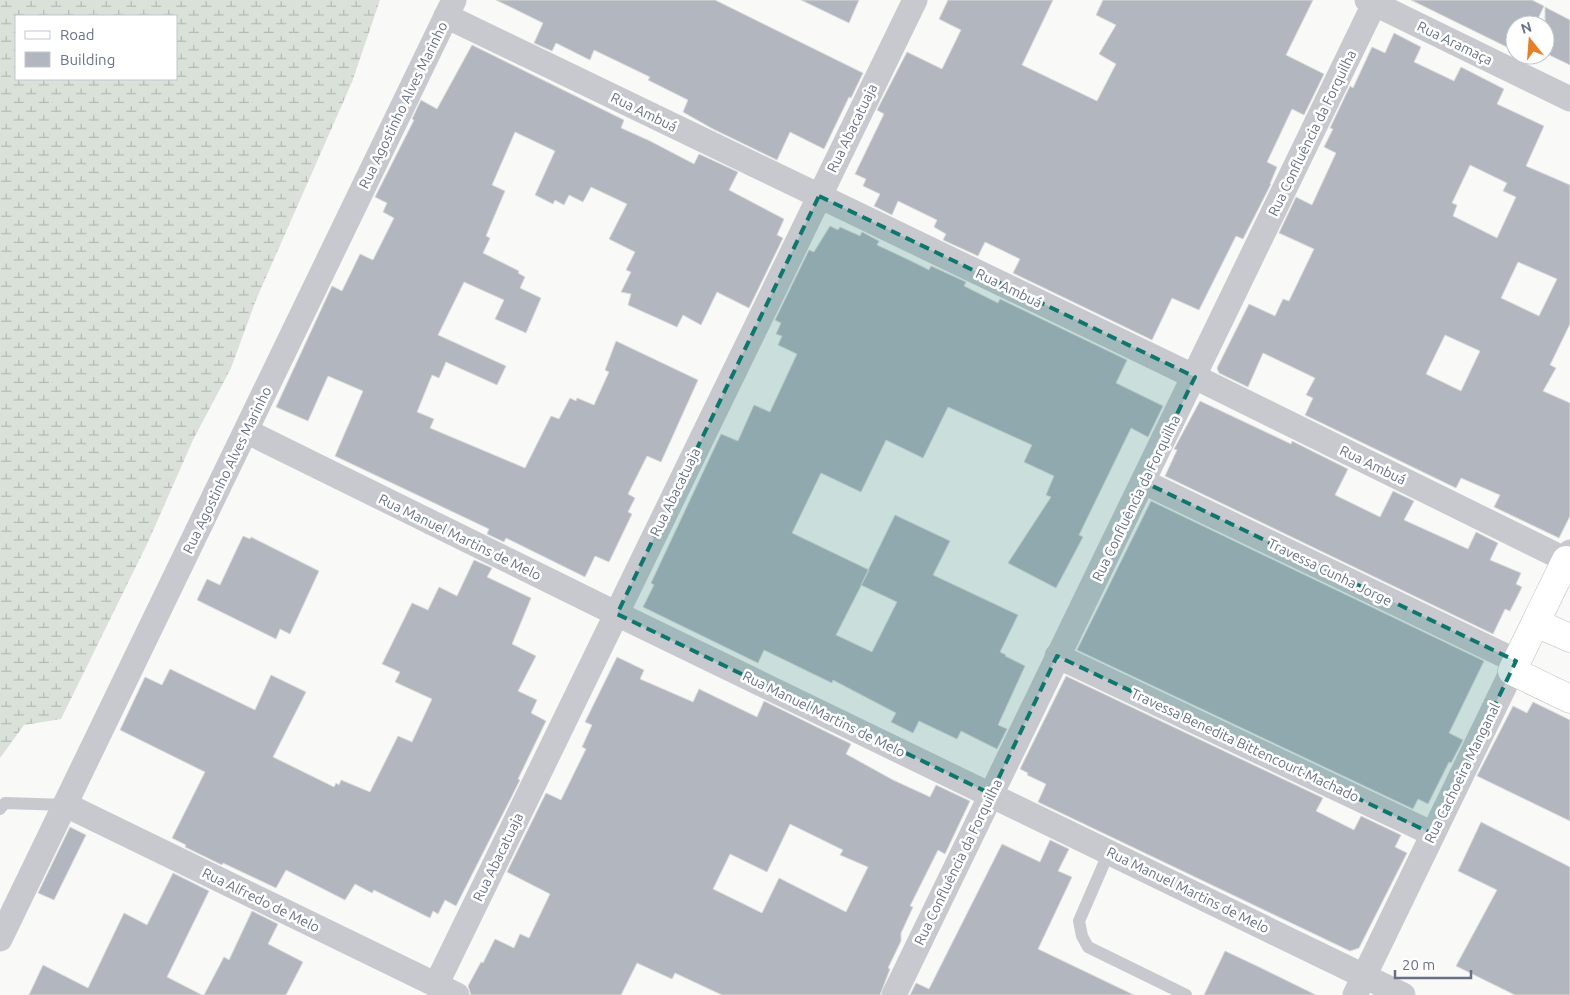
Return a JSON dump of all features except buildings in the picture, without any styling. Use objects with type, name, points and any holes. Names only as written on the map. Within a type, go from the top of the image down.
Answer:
[{"type":"street","name":"Rua Abacatuaja","points":[[446,990],[617,614],[915,0]]},
{"type":"street","name":"Rua Aramaça","points":[[1372,1],[1570,99]]},
{"type":"street","name":"Rua Confluência da Forquilha","points":[[894,995],[1057,656],[1144,482],[1372,1]]},
{"type":"street","name":"Rua Ambuá","points":[[450,8],[819,196],[1194,378],[1567,567]]},
{"type":"street","name":"Rua Agostinho Alves Marinho","points":[[0,940],[450,8]]},
{"type":"street","name":"Rua Manuel Martins de Melo","points":[[246,431],[617,614],[1109,852],[1360,986],[1403,995]]},
{"type":"street","name":"Travessa Cunha Jorge","points":[[1144,482],[1514,666]]},
{"type":"street","name":"Rua Cachoeira Manganal","points":[[1360,986],[1514,666],[1567,567]]},
{"type":"street","points":[[1536,623],[1570,638]]},
{"type":"street","name":"Travessa Benedita Bittencourt Machado","points":[[1057,656],[1433,834]]},
{"type":"street","points":[[1514,666],[1570,700]]},
{"type":"street","name":"Rua Alfredo de Melo","points":[[66,805],[446,990]]},
{"type":"lane","points":[[0,809],[5,803],[66,805]]},
{"type":"lane","points":[[1109,852],[1079,921],[1082,936],[1088,947],[1186,995]]},
{"type":"highlighted area","points":[[819,196],[1195,377],[1144,482],[1516,661],[1433,834],[1057,656],[991,794],[617,614]]},
{"type":"green space","points":[[0,0],[380,0],[352,82],[256,300],[231,368],[193,440],[148,542],[61,719],[24,725],[0,758]]}]
